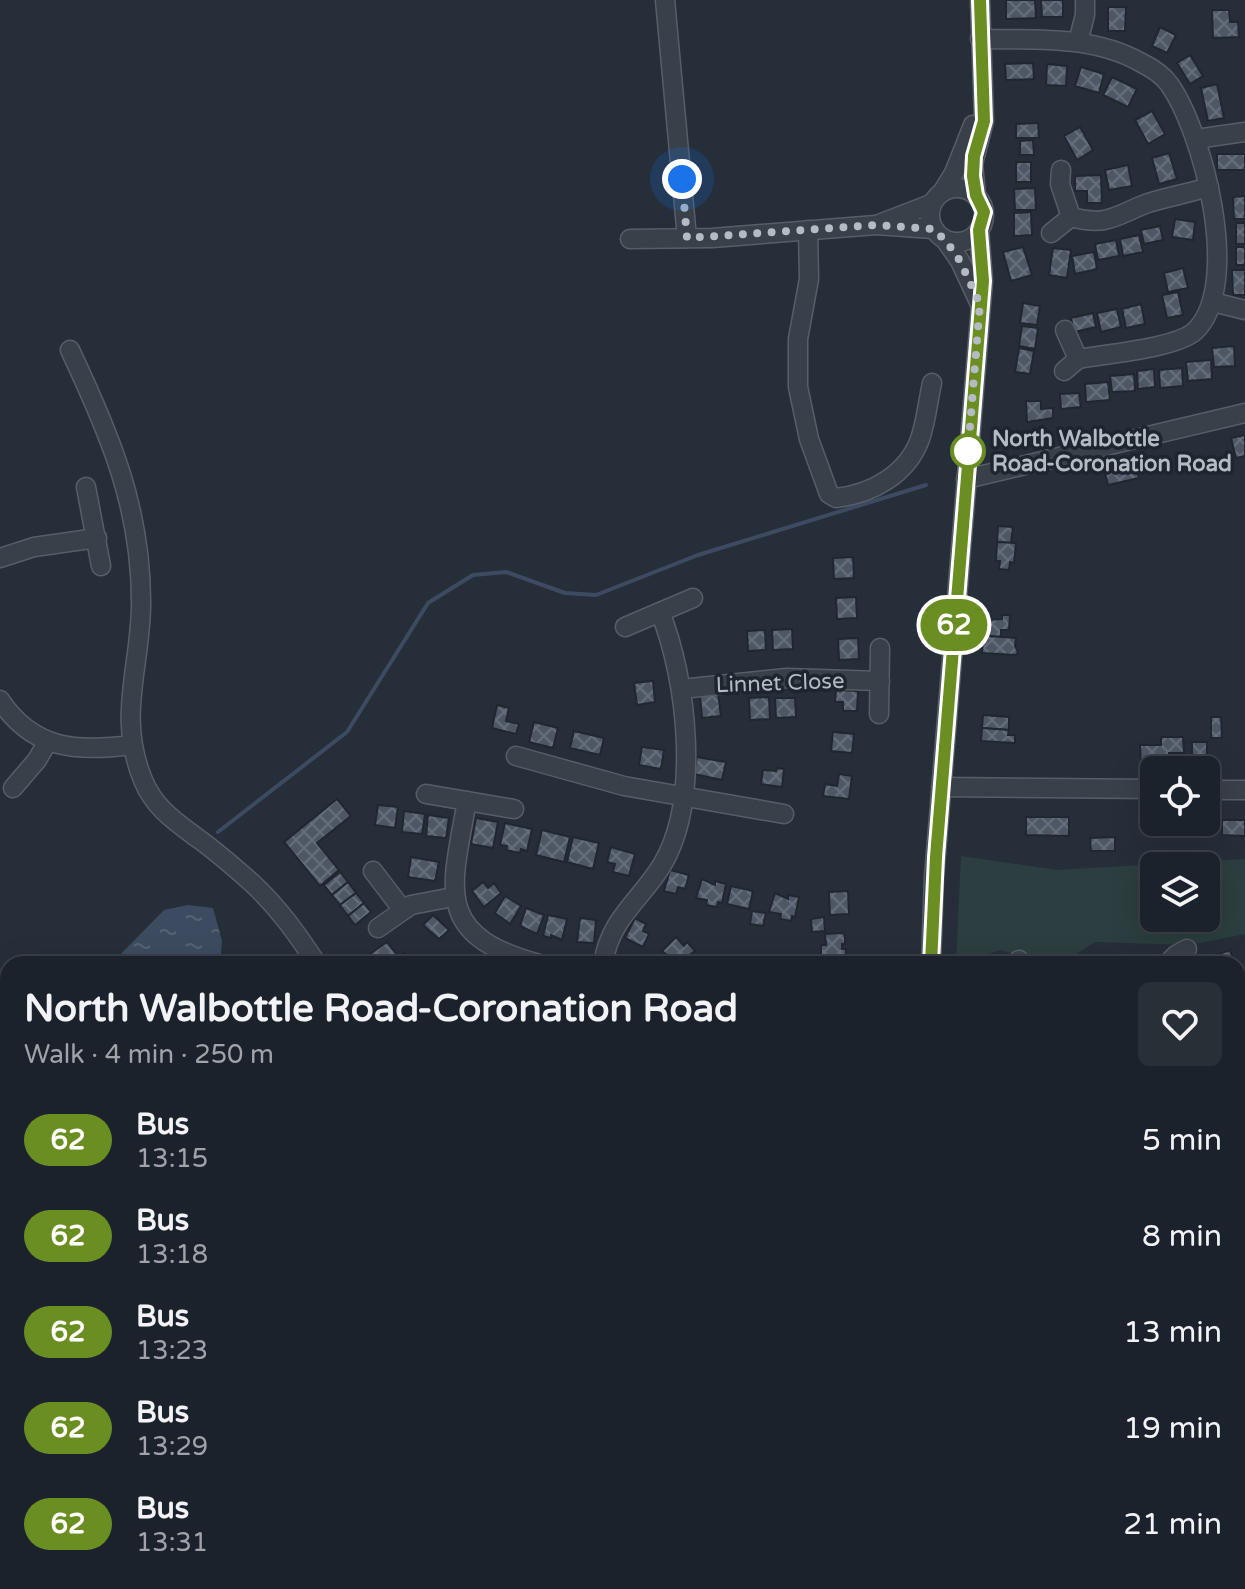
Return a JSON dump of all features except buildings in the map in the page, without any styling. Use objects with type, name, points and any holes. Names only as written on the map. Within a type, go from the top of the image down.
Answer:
[{"type":"street","points":[[665,0],[687,238]]},
{"type":"street","points":[[931,956],[941,787],[983,281],[979,230],[984,212],[976,195],[973,164],[984,121],[980,0]]},
{"type":"street","points":[[1078,42],[1085,15],[1085,0]]},
{"type":"street","points":[[980,39],[1078,42],[1111,49],[1141,62],[1167,80],[1182,105],[1196,139],[1215,219],[1217,273],[1213,302],[1207,315],[1194,332],[1175,342],[1071,365],[1065,330]]},
{"type":"street","points":[[980,304],[960,261],[940,235],[929,212],[954,173],[974,121],[982,114]]},
{"type":"street","points":[[1196,139],[1245,132]]},
{"type":"street","points":[[1061,170],[1060,184],[1071,217]]},
{"type":"street","points":[[876,225],[960,187],[976,195]]},
{"type":"street","points":[[1071,217],[1087,222],[1105,221],[1146,204],[1209,187]]},
{"type":"street","points":[[1051,233],[1071,217]]},
{"type":"street","points":[[630,239],[876,225],[964,241],[979,230]]},
{"type":"street","points":[[808,230],[809,279],[798,339],[798,387],[809,439],[829,494],[836,498],[865,492],[888,480],[909,461],[920,439],[932,383]]},
{"type":"street","points":[[1213,302],[1245,310]]},
{"type":"street","points":[[70,350],[118,460],[134,522],[141,606],[129,718],[131,745],[144,783],[166,815],[228,863],[279,910],[311,956]]},
{"type":"street","points":[[966,479],[1245,413]]},
{"type":"street","points":[[86,487],[101,566]]},
{"type":"street","points":[[0,558],[34,547],[97,538]]},
{"type":"street","points":[[625,627],[693,598]]},
{"type":"street","points":[[605,956],[623,913],[654,877],[670,851],[682,798],[685,765],[681,689],[669,633],[660,612]]},
{"type":"street","points":[[879,714],[880,648]]},
{"type":"street","name":"Linnet Close","points":[[681,689],[787,678],[880,681]]},
{"type":"street","points":[[0,700],[22,726],[48,741],[88,749],[131,745]]},
{"type":"street","points":[[13,788],[37,760],[48,741]]},
{"type":"street","points":[[516,756],[589,777],[682,798],[784,814]]},
{"type":"street","points":[[941,787],[1140,789]]},
{"type":"street","points":[[1220,790],[1245,790]]},
{"type":"street","points":[[426,794],[514,809]]},
{"type":"street","points":[[467,801],[454,869],[453,897],[461,919],[478,937],[514,956]]},
{"type":"street","points":[[373,871],[402,909]]},
{"type":"street","points":[[378,928],[402,909],[422,901],[453,897]]},
{"type":"street","points":[[1155,949],[1163,956]]},
{"type":"street","points":[[1177,956],[1187,949]]},
{"type":"shaded area","points":[[961,856],[1058,870],[1140,865],[1140,932],[1220,932],[1220,860],[1245,859],[1245,934],[1190,945],[1095,942],[1073,956],[1018,956],[1001,950],[982,956],[956,956]]},
{"type":"water","points":[[188,905],[213,908],[222,941],[221,956],[119,956],[164,910]]},
{"type":"waterway","points":[[218,832],[347,732],[428,603],[473,575],[506,572],[565,593],[596,595],[698,555],[926,485]]},
{"type":"bus line","name":"62","points":[[931,956],[936,857],[983,281],[979,230],[984,212],[976,195],[973,176],[974,156],[984,121],[980,0]]},
{"type":"place","name":"North Walbottle Road-Coronation Road","points":[[968,451]]},
{"type":"route","points":[[682,179],[687,238],[876,225],[933,229],[946,241],[960,261],[980,304],[968,451]]}]
